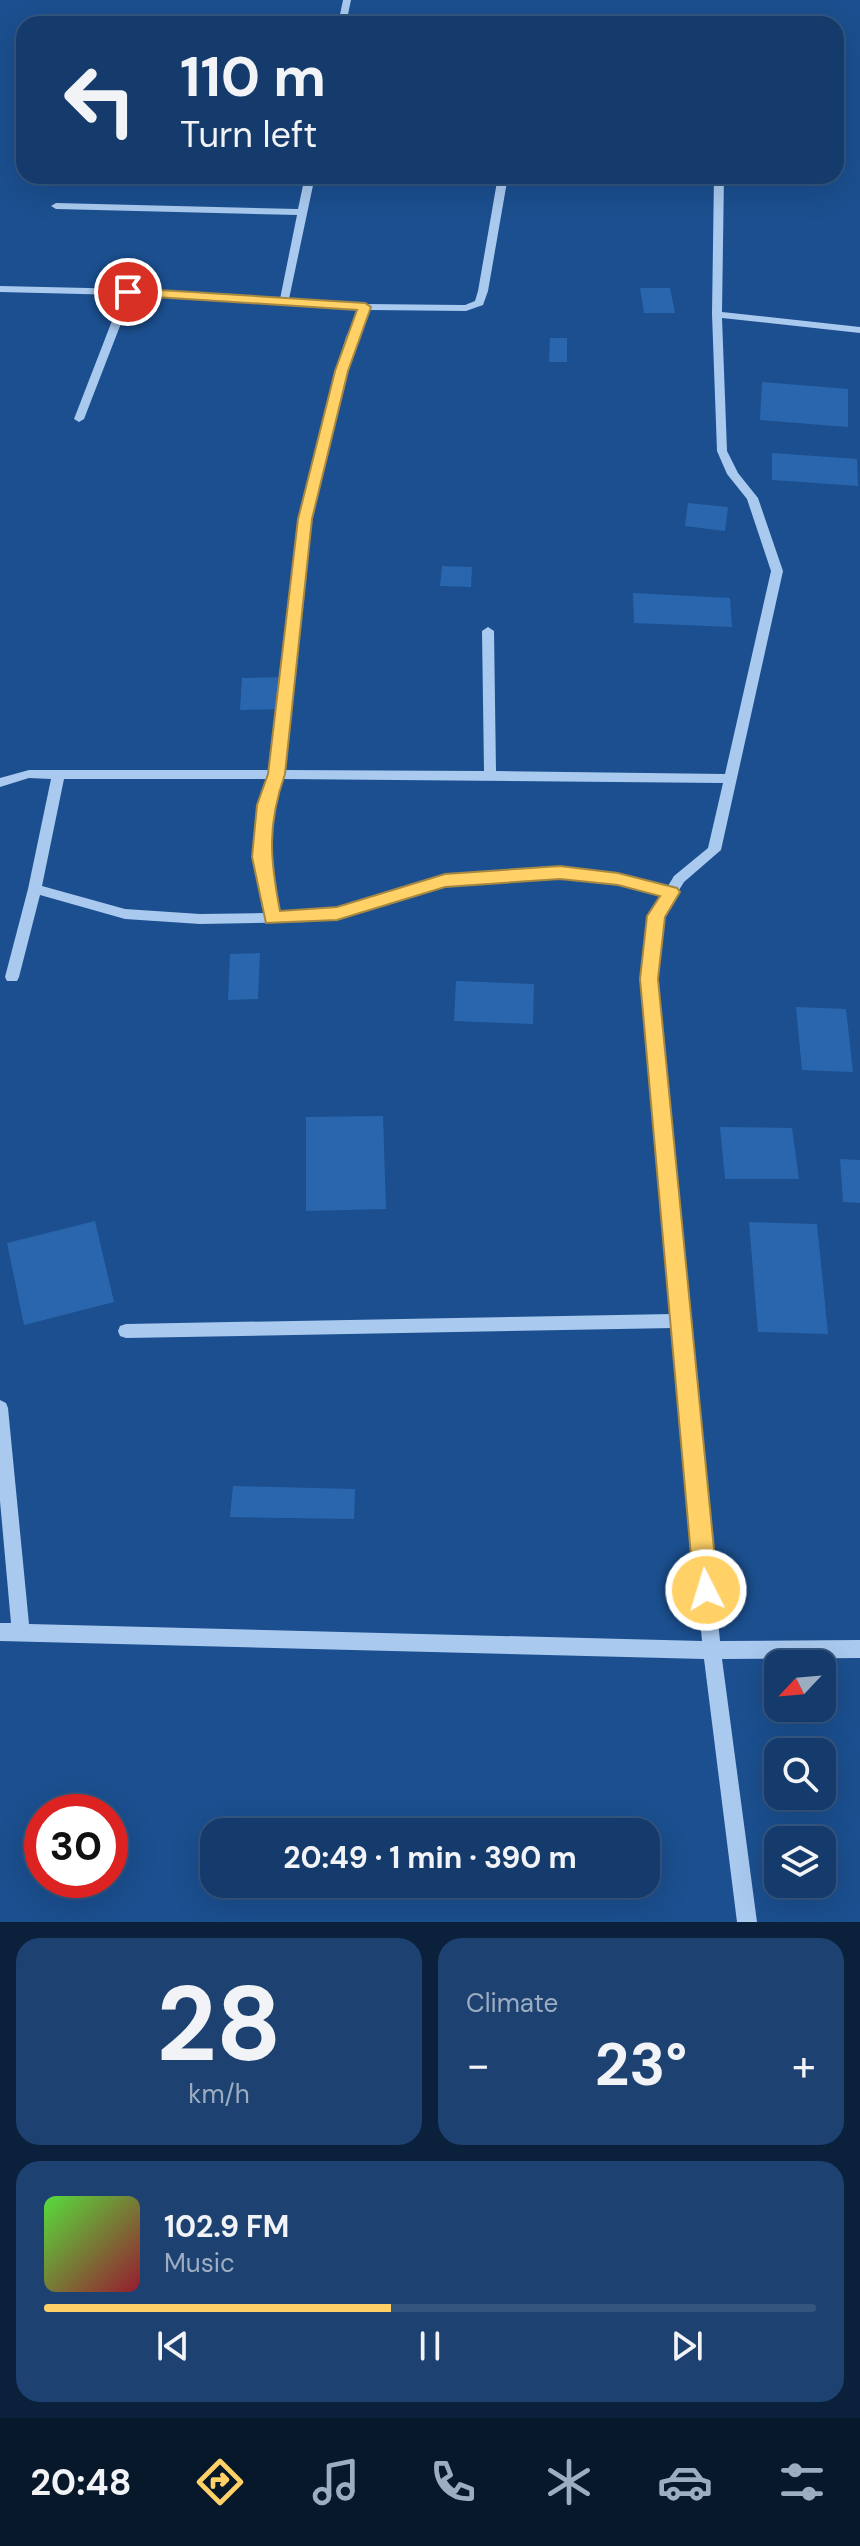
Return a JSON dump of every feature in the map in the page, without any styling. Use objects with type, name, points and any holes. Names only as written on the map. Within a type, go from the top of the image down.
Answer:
[{"type":"street","points":[[284,301],[308,184]]},
{"type":"street","points":[[0,289],[128,292],[452,310],[479,303],[501,184]]},
{"type":"street","points":[[719,184],[717,314],[722,451],[733,474],[752,498],[777,571],[714,850],[679,879],[656,916],[649,979],[712,1650],[747,1922]]},
{"type":"street","points":[[56,206],[302,212]]},
{"type":"street","points":[[79,419],[128,292]]},
{"type":"street","points":[[272,918],[261,857],[265,805],[277,774],[305,519],[341,371],[365,307]]},
{"type":"street","points":[[717,314],[860,330]]},
{"type":"street","points":[[488,631],[490,775]]},
{"type":"street","points":[[0,783],[29,774],[730,779]]},
{"type":"street","points":[[12,977],[35,889],[58,774]]},
{"type":"street","points":[[35,889],[125,914],[200,919],[337,913],[445,880],[560,872],[618,879],[671,892]]},
{"type":"street","points":[[126,1331],[681,1321]]},
{"type":"street","points":[[0,1408],[21,1633]]},
{"type":"street","points":[[0,1632],[712,1650],[860,1649]]},
{"type":"building","points":[[640,288],[670,288],[675,313],[644,313]]},
{"type":"building","points":[[550,338],[567,338],[567,362],[549,362]]},
{"type":"building","points":[[762,382],[848,389],[848,427],[760,420]]},
{"type":"building","points":[[772,453],[857,459],[858,486],[772,480]]},
{"type":"building","points":[[688,503],[728,507],[725,531],[685,526]]},
{"type":"building","points":[[442,566],[472,567],[471,587],[440,586]]},
{"type":"building","points":[[633,593],[730,598],[732,627],[634,623]]},
{"type":"building","points":[[281,677],[280,709],[240,710],[242,678]]},
{"type":"building","points":[[260,953],[258,999],[228,1000],[230,954]]},
{"type":"building","points":[[456,981],[534,984],[533,1024],[454,1021]]},
{"type":"building","points":[[796,1007],[846,1009],[853,1072],[802,1070]]},
{"type":"building","points":[[383,1116],[386,1209],[306,1211],[306,1117]]},
{"type":"building","points":[[720,1127],[792,1128],[799,1179],[725,1179]]},
{"type":"building","points":[[840,1159],[860,1160],[860,1203],[843,1202]]},
{"type":"building","points":[[95,1221],[114,1302],[24,1325],[7,1243]]},
{"type":"building","points":[[749,1222],[817,1224],[828,1334],[758,1332]]},
{"type":"building","points":[[233,1486],[355,1489],[354,1519],[230,1517]]},
{"type":"route","points":[[128,292],[365,307],[351,337],[341,371],[305,519],[277,774],[265,805],[261,857],[272,918],[337,913],[445,880],[560,872],[618,879],[671,892],[656,916],[649,979],[706,1590]]}]
